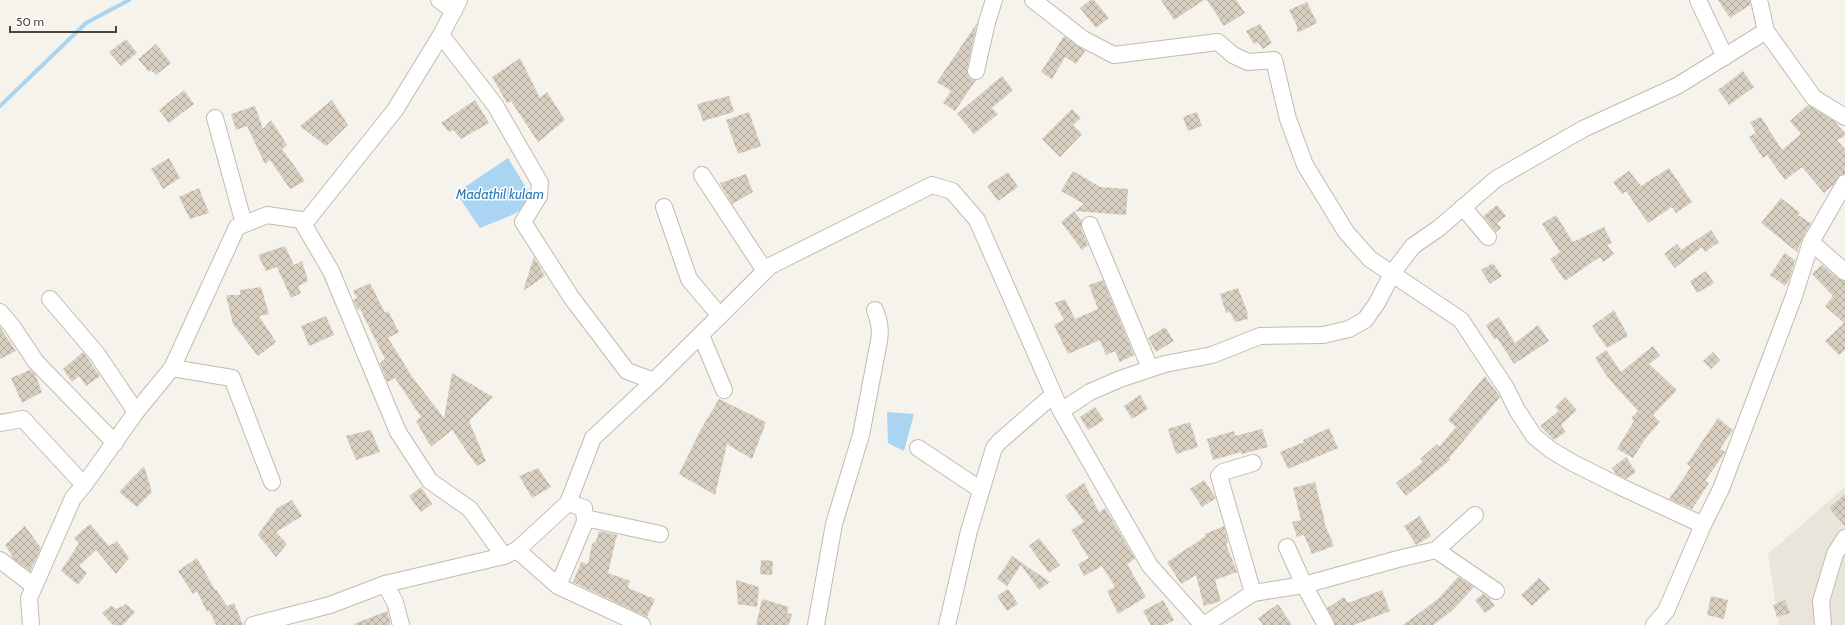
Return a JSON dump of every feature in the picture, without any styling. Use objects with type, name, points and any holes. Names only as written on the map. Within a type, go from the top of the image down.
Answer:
[{"type":"street","points":[[31,625],[28,598],[73,498],[115,443],[136,412],[172,368],[237,227],[267,215],[301,220],[308,219],[395,110],[441,36],[456,5],[439,0]]},
{"type":"street","points":[[976,71],[987,22],[994,0]]},
{"type":"street","points":[[1033,0],[1083,39],[1114,54],[1218,42],[1233,55],[1248,62],[1274,60],[1288,119],[1305,165],[1346,232],[1370,259],[1393,272],[1424,296],[1461,320],[1506,388],[1517,410],[1534,436],[1551,450],[1606,479],[1703,525]]},
{"type":"street","points":[[1698,0],[1725,57]]},
{"type":"street","points":[[1760,1],[1766,31],[1814,98],[1845,117]]},
{"type":"street","points":[[1061,411],[1090,392],[1120,378],[1150,368],[1212,355],[1260,336],[1323,335],[1349,329],[1365,320],[1377,302],[1393,272],[1413,246],[1439,228],[1503,175],[1583,129],[1677,86],[1766,31]]},
{"type":"street","points":[[441,36],[495,105],[540,183],[539,196],[522,222],[571,297],[627,372],[654,381]]},
{"type":"street","points":[[214,118],[244,224]]},
{"type":"street","points":[[702,175],[765,271]]},
{"type":"street","points":[[1654,625],[1666,611],[1703,525],[1721,489],[1794,296],[1811,242],[1845,183]]},
{"type":"street","points":[[253,625],[330,605],[386,584],[511,553],[568,503],[593,438],[654,381],[770,266],[932,184],[952,191],[977,220],[1061,411],[1150,566],[1204,625],[1253,593],[1304,584],[1436,550],[1475,515]]},
{"type":"street","points":[[664,207],[689,279],[720,316]]},
{"type":"street","points":[[1463,207],[1488,237]]},
{"type":"street","points":[[301,220],[331,271],[398,432],[430,481],[470,509],[511,553],[558,586],[635,624]]},
{"type":"street","points":[[1090,225],[1150,368]]},
{"type":"street","points":[[1811,242],[1845,272]]},
{"type":"street","points":[[50,298],[97,354],[136,412]]},
{"type":"street","points":[[0,312],[12,326],[36,362],[115,443]]},
{"type":"street","points":[[816,625],[834,524],[861,435],[878,321]]},
{"type":"street","points":[[701,335],[724,390]]},
{"type":"street","points":[[172,368],[232,378],[272,482]]},
{"type":"street","points":[[947,625],[969,531],[996,444],[1053,395]]},
{"type":"street","points":[[0,423],[23,419],[84,485]]},
{"type":"street","points":[[918,448],[981,490]]},
{"type":"street","points":[[1253,463],[1223,472],[1219,476],[1253,593]]},
{"type":"street","points":[[558,586],[576,547],[585,522],[584,508],[568,503]]},
{"type":"street","points":[[585,518],[660,534]]},
{"type":"street","points":[[1823,625],[1821,601],[1835,554],[1845,538]]},
{"type":"street","points":[[1287,547],[1304,584],[1326,625]]},
{"type":"street","points":[[1436,550],[1496,591]]},
{"type":"street","points":[[0,560],[34,586]]},
{"type":"street","points":[[386,584],[395,602],[401,625]]},
{"type":"shaded area","points":[[1845,487],[1845,625],[1779,625],[1768,554]]},
{"type":"water","name":"Madathil kulam","points":[[508,158],[535,202],[512,215],[480,228],[456,193]]},
{"type":"water","points":[[887,412],[914,414],[904,451],[888,443]]},
{"type":"building","points":[[1090,0],[1094,0],[1109,18],[1096,28],[1080,8]]},
{"type":"building","points":[[1161,0],[1204,0],[1174,20]]},
{"type":"building","points":[[1207,0],[1236,0],[1245,13],[1224,26]]},
{"type":"building","points":[[1718,0],[1750,0],[1750,5],[1730,18]]},
{"type":"building","points":[[1307,2],[1317,23],[1297,33],[1297,26],[1289,10]]},
{"type":"building","points":[[977,23],[967,69],[969,78],[976,80],[955,111],[943,103],[951,91],[937,82]]},
{"type":"building","points":[[1260,24],[1272,43],[1263,49],[1258,42],[1254,44],[1246,31]]},
{"type":"building","points":[[1064,36],[1085,51],[1076,64],[1065,57],[1052,79],[1041,72]]},
{"type":"building","points":[[126,39],[137,53],[121,66],[109,52]]},
{"type":"building","points":[[156,44],[171,63],[156,75],[151,70],[149,72],[138,59]]},
{"type":"building","points":[[520,58],[540,98],[547,92],[565,120],[538,142],[511,101],[507,103],[492,77]]},
{"type":"building","points":[[1743,71],[1754,87],[1729,105],[1718,90]]},
{"type":"building","points":[[1002,76],[1013,90],[992,108],[998,114],[974,134],[957,114]]},
{"type":"building","points":[[184,90],[194,104],[169,123],[159,110]]},
{"type":"building","points":[[729,96],[734,112],[703,121],[697,104]]},
{"type":"building","points":[[332,100],[348,125],[326,146],[300,126]]},
{"type":"building","points":[[475,100],[489,123],[461,139],[453,130],[449,132],[441,123]]},
{"type":"building","points":[[1808,105],[1834,121],[1845,133],[1845,136],[1837,140],[1845,149],[1845,174],[1840,175],[1833,185],[1824,193],[1802,167],[1785,180],[1767,155],[1763,158],[1749,137],[1756,133],[1750,122],[1761,117],[1782,150],[1801,134],[1790,121]]},
{"type":"building","points":[[255,106],[263,129],[271,120],[287,145],[282,149],[305,181],[290,189],[270,160],[265,164],[247,126],[236,130],[231,114]]},
{"type":"building","points":[[1072,109],[1081,118],[1073,125],[1082,134],[1060,157],[1042,139]]},
{"type":"building","points":[[749,112],[761,146],[738,154],[726,120]]},
{"type":"building","points":[[1197,112],[1202,126],[1188,131],[1183,117]]},
{"type":"building","points":[[169,158],[180,178],[163,189],[151,169]]},
{"type":"building","points":[[1669,168],[1692,202],[1676,213],[1672,207],[1648,223],[1626,191],[1622,194],[1613,182],[1629,171],[1641,186]]},
{"type":"building","points":[[1073,171],[1100,187],[1128,189],[1126,215],[1075,211],[1084,204],[1061,191]]},
{"type":"building","points":[[1008,172],[1018,187],[998,201],[987,186]]},
{"type":"building","points":[[746,174],[753,192],[732,204],[720,183]]},
{"type":"building","points":[[199,188],[209,213],[190,219],[179,197]]},
{"type":"building","points":[[1781,198],[1800,213],[1798,215],[1811,223],[1797,252],[1761,223]]},
{"type":"building","points":[[1497,205],[1506,216],[1497,223],[1501,228],[1496,232],[1483,216]]},
{"type":"building","points":[[1074,211],[1082,221],[1081,229],[1088,245],[1082,250],[1061,222]]},
{"type":"building","points":[[1556,215],[1573,242],[1604,227],[1612,243],[1607,245],[1614,254],[1603,262],[1600,257],[1565,281],[1550,259],[1560,252],[1542,224]]},
{"type":"building","points":[[1711,230],[1719,242],[1705,252],[1702,247],[1675,268],[1664,254],[1677,244],[1681,250]]},
{"type":"building","points":[[285,246],[294,265],[302,261],[308,281],[298,286],[301,293],[291,298],[277,267],[266,271],[258,255]]},
{"type":"building","points":[[1785,253],[1795,260],[1789,280],[1785,286],[1770,275]]},
{"type":"building","points":[[534,257],[545,276],[523,291]]},
{"type":"building","points":[[1493,263],[1502,276],[1490,284],[1481,270]]},
{"type":"building","points":[[1822,265],[1839,279],[1845,281],[1845,350],[1839,355],[1825,341],[1844,323],[1825,306],[1833,296],[1812,274]]},
{"type":"building","points":[[1706,271],[1714,283],[1697,293],[1690,281]]},
{"type":"building","points":[[1103,280],[1134,355],[1120,362],[1115,351],[1106,355],[1100,340],[1068,354],[1054,325],[1064,320],[1055,303],[1065,299],[1075,319],[1098,309],[1089,285]]},
{"type":"building","points":[[370,283],[385,313],[388,311],[399,332],[388,338],[413,378],[444,418],[452,373],[493,397],[469,421],[486,461],[477,466],[452,430],[431,447],[416,421],[421,417],[395,378],[388,382],[386,379],[380,363],[385,359],[360,309],[358,310],[353,300],[357,298],[353,291]]},
{"type":"building","points":[[261,287],[269,314],[259,316],[276,342],[258,356],[233,324],[226,295],[240,295],[240,290]]},
{"type":"building","points":[[1238,288],[1247,311],[1248,319],[1235,322],[1230,312],[1226,313],[1220,294]]},
{"type":"building","points":[[1614,310],[1628,336],[1607,348],[1592,326]]},
{"type":"building","points":[[326,316],[334,335],[309,346],[301,326]]},
{"type":"building","points":[[1499,317],[1515,343],[1538,325],[1549,341],[1514,364],[1497,338],[1494,339],[1486,325]]},
{"type":"building","points":[[0,327],[16,351],[0,359]]},
{"type":"building","points":[[1165,327],[1174,341],[1156,352],[1148,338]]},
{"type":"building","points":[[1653,346],[1660,356],[1649,364],[1677,390],[1653,415],[1660,422],[1645,439],[1633,458],[1617,449],[1634,421],[1631,418],[1638,411],[1609,379],[1595,358],[1606,350],[1621,372]]},
{"type":"building","points":[[83,352],[100,376],[86,386],[79,376],[72,382],[63,369]]},
{"type":"building","points":[[1713,352],[1720,360],[1711,369],[1703,361]]},
{"type":"building","points":[[30,370],[35,374],[42,392],[22,403],[11,378]]},
{"type":"building","points":[[1485,376],[1500,397],[1449,458],[1450,460],[1406,496],[1396,483],[1423,462],[1420,459],[1437,444],[1439,447],[1456,427],[1448,420]]},
{"type":"building","points":[[1140,395],[1148,409],[1132,419],[1124,406]]},
{"type":"building","points":[[1565,397],[1577,410],[1561,425],[1566,432],[1554,440],[1540,426],[1559,411],[1555,407]]},
{"type":"building","points":[[719,399],[766,422],[752,459],[727,444],[715,495],[679,474],[700,431]]},
{"type":"building","points":[[1095,407],[1104,420],[1088,430],[1080,417]]},
{"type":"building","points":[[1718,418],[1733,430],[1720,449],[1725,452],[1705,481],[1709,483],[1692,509],[1669,499],[1691,467],[1687,464]]},
{"type":"building","points":[[1190,422],[1198,447],[1176,454],[1168,429]]},
{"type":"building","points":[[1329,428],[1338,448],[1288,469],[1280,452],[1304,442],[1303,440]]},
{"type":"building","points":[[1262,429],[1268,447],[1242,454],[1241,452],[1213,460],[1207,439],[1234,431],[1235,436]]},
{"type":"building","points":[[371,430],[380,452],[356,460],[346,436]]},
{"type":"building","points":[[1626,457],[1636,472],[1626,479],[1616,474],[1612,468]]},
{"type":"building","points":[[144,466],[152,492],[137,507],[119,492]]},
{"type":"building","points":[[538,468],[551,487],[532,498],[519,476]]},
{"type":"building","points":[[1204,480],[1216,498],[1202,507],[1190,489]]},
{"type":"building","points":[[1315,482],[1324,522],[1334,546],[1312,554],[1304,535],[1297,537],[1292,522],[1301,520],[1293,488]]},
{"type":"building","points":[[1084,483],[1099,512],[1105,508],[1135,559],[1127,564],[1146,597],[1118,614],[1107,591],[1115,587],[1102,566],[1084,576],[1078,564],[1089,558],[1071,530],[1084,522],[1065,496]]},
{"type":"building","points":[[421,487],[432,504],[421,512],[409,496]]},
{"type":"building","points":[[1845,494],[1845,526],[1829,508]]},
{"type":"building","points":[[292,500],[302,516],[276,532],[287,544],[276,557],[258,535],[277,508]]},
{"type":"building","points":[[1420,516],[1431,536],[1416,545],[1404,526]]},
{"type":"building","points":[[90,524],[109,546],[117,541],[129,558],[116,574],[96,550],[79,566],[87,573],[78,585],[61,571],[79,543],[74,538]]},
{"type":"building","points":[[25,526],[41,548],[30,571],[14,559],[5,545]]},
{"type":"building","points":[[1224,526],[1228,543],[1226,544],[1237,572],[1215,580],[1221,601],[1204,606],[1196,575],[1181,584],[1167,562],[1206,536],[1205,534]]},
{"type":"building","points":[[599,531],[617,535],[608,573],[630,581],[628,588],[655,599],[647,617],[573,582],[581,562],[588,564],[592,544],[596,541]]},
{"type":"building","points":[[1039,538],[1060,565],[1049,573],[1029,546]]},
{"type":"building","points":[[1012,556],[1050,582],[1039,590],[1021,565],[1007,586],[997,579]]},
{"type":"building","points":[[197,558],[215,590],[216,589],[227,606],[234,603],[243,625],[216,625],[209,610],[207,612],[197,591],[193,594],[178,571]]},
{"type":"building","points":[[761,560],[773,561],[772,575],[760,574]]},
{"type":"building","points":[[1458,577],[1474,587],[1453,610],[1433,625],[1403,625],[1438,599]]},
{"type":"building","points":[[1539,578],[1550,589],[1532,606],[1521,595]]},
{"type":"building","points":[[736,580],[759,587],[757,607],[738,604]]},
{"type":"building","points":[[1008,589],[1018,604],[1007,611],[997,596]]},
{"type":"building","points":[[1382,590],[1390,611],[1354,625],[1335,625],[1327,608],[1344,597],[1348,603]]},
{"type":"building","points":[[1483,594],[1489,598],[1495,606],[1485,613],[1475,600]]},
{"type":"building","points":[[1711,596],[1728,600],[1724,619],[1707,615]]},
{"type":"building","points":[[762,599],[789,607],[787,613],[792,614],[789,625],[756,625]]},
{"type":"building","points":[[1163,600],[1174,620],[1165,625],[1151,625],[1143,611]]},
{"type":"building","points":[[1785,600],[1790,613],[1777,617],[1773,605]]},
{"type":"building","points":[[126,604],[135,612],[123,625],[113,625],[102,613],[111,606],[117,609]]},
{"type":"building","points":[[1278,604],[1292,625],[1263,625],[1258,618]]},
{"type":"building","points":[[387,611],[391,625],[354,625],[354,624]]},
{"type":"waterway","points":[[0,106],[86,23],[129,0]]}]
